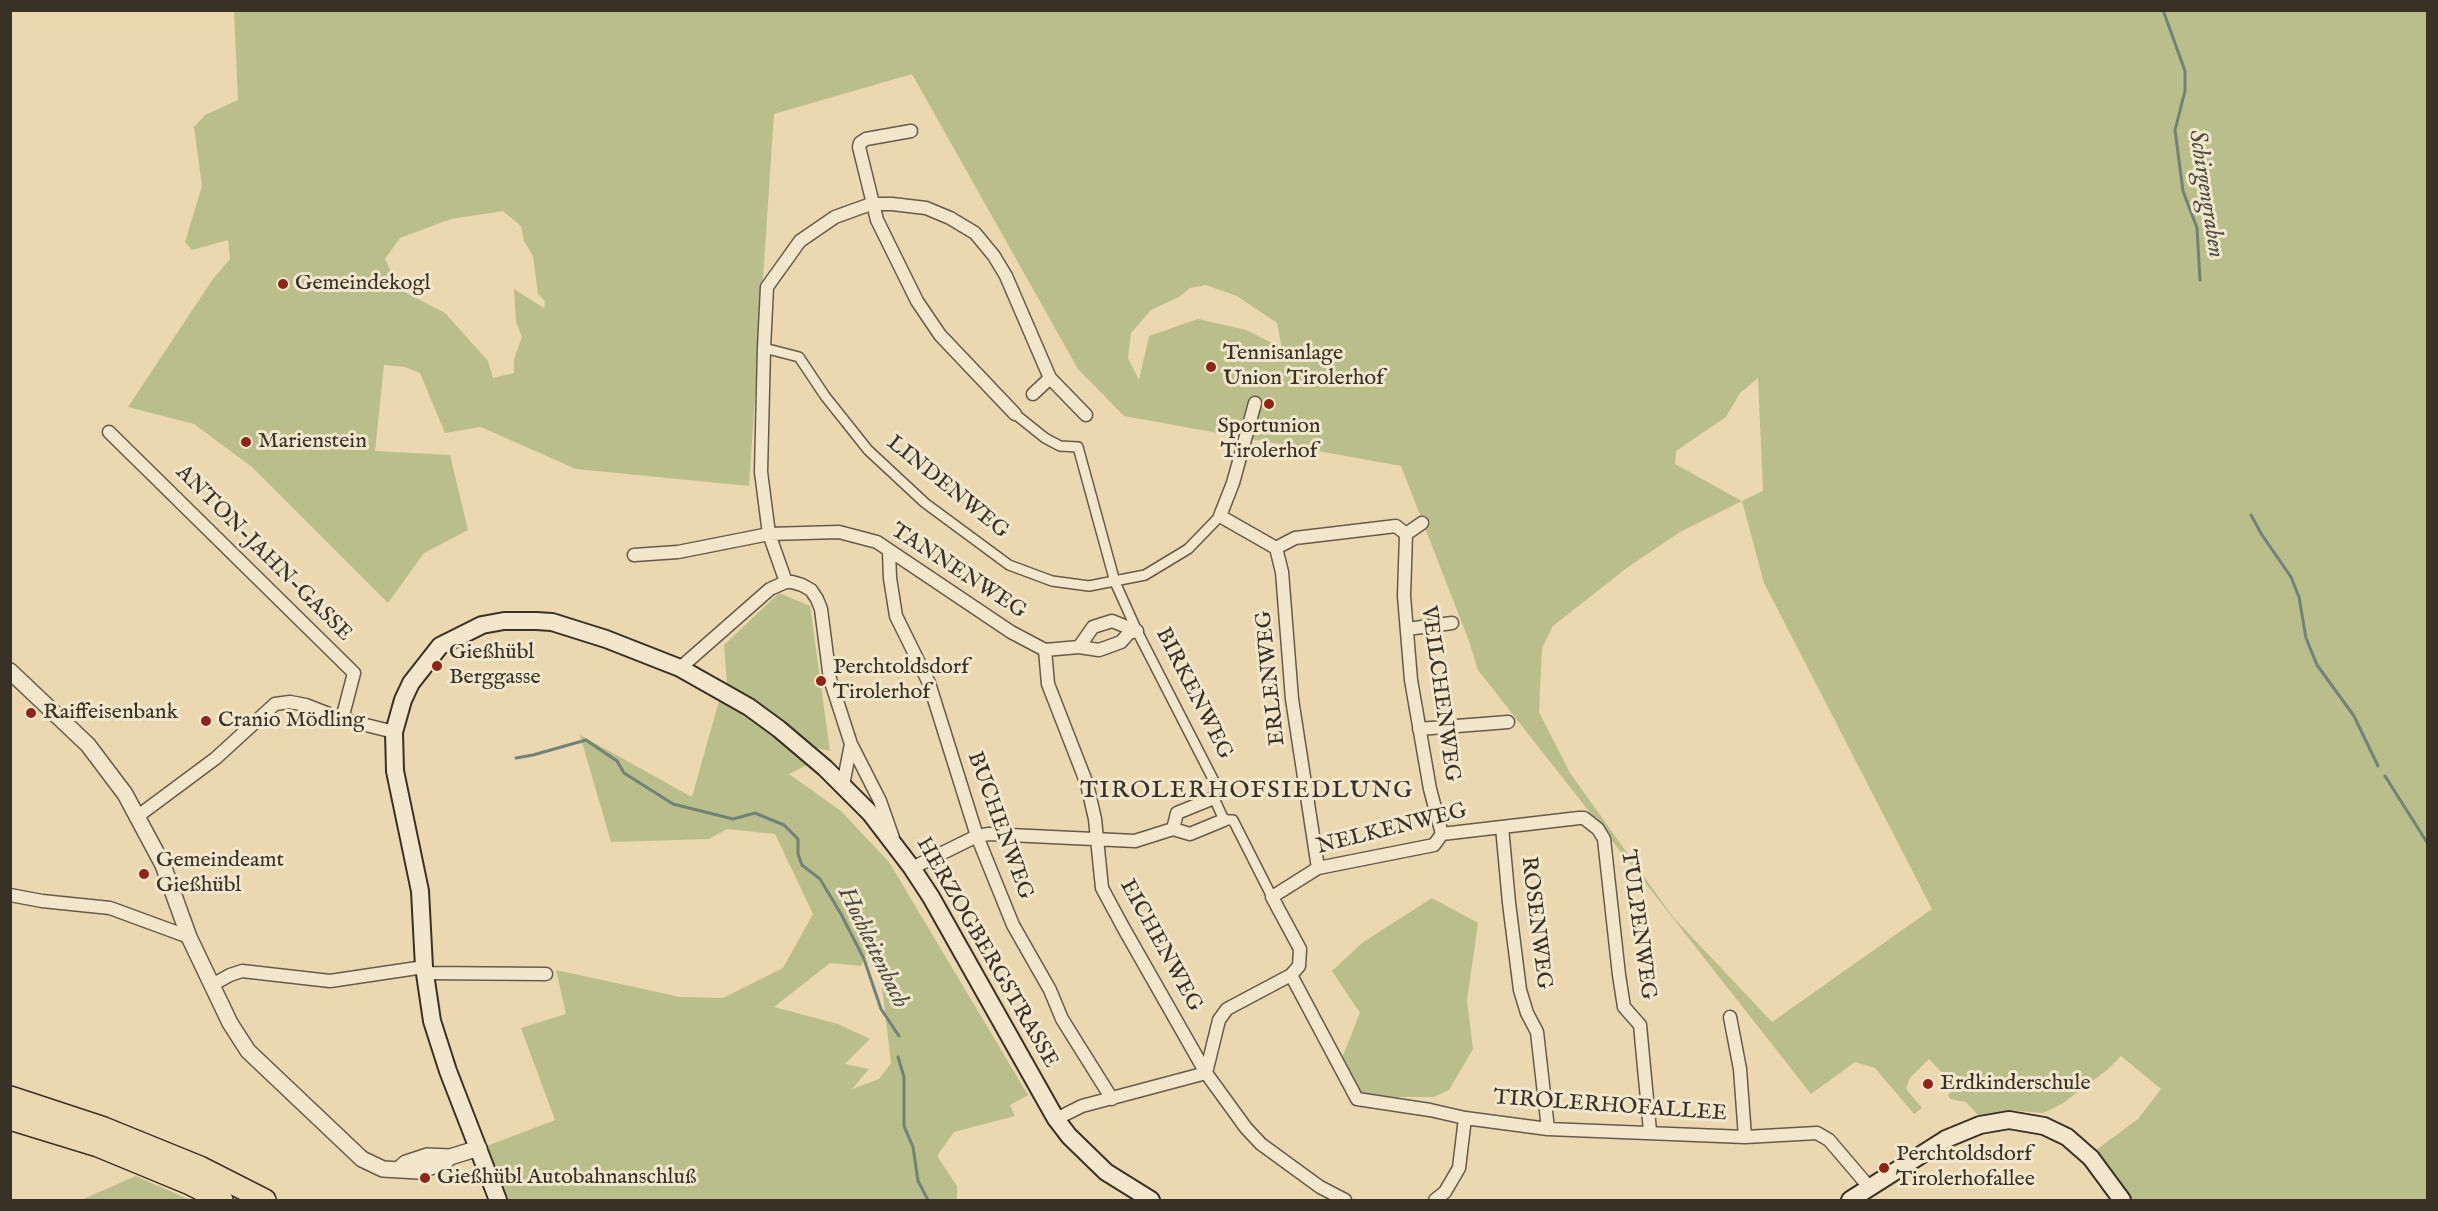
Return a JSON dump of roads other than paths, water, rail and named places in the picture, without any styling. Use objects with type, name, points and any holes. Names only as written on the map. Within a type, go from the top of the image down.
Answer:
[{"type":"highway","points":[[14,1098],[115,1132],[200,1167],[265,1200]]},
{"type":"highway","points":[[11,1119],[98,1146],[222,1200]]},
{"type":"main road","name":"HERZOGBERGSTRASSE","points":[[498,1200],[440,1048],[432,1021],[424,970],[420,891],[396,771],[394,732],[403,700],[411,683],[440,646],[482,625],[504,621],[552,622],[640,651],[680,668],[749,707],[772,723],[843,785],[893,841],[931,897],[1056,1119],[1069,1136],[1106,1172],[1151,1200]]},
{"type":"main road","points":[[1850,1200],[1946,1139],[1980,1125],[2009,1120],[2043,1126],[2067,1137],[2091,1158],[2122,1200]]},
{"type":"street","points":[[911,131],[861,142],[859,147],[871,204],[917,301],[934,327],[960,358],[1015,414]]},
{"type":"street","points":[[786,582],[770,534],[761,472],[767,287],[800,242],[835,217],[871,204],[892,204],[926,208],[950,218],[975,233],[994,256],[1006,276],[1050,378],[1086,415]]},
{"type":"street","name":"LINDENWEG","points":[[764,348],[799,357],[825,396],[868,450],[925,503],[979,545],[1009,565],[1052,581],[1089,586],[1145,575],[1188,549],[1220,516],[1233,483],[1255,403]]},
{"type":"street","points":[[1033,394],[1050,378]]},
{"type":"street","name":"BIRKENWEG","points":[[1015,414],[1060,446],[1077,447],[1115,582],[1137,631],[1215,783],[1214,798],[1224,820],[1233,820],[1300,949],[1299,966],[1291,975]]},
{"type":"street","name":"ANTON-JAHN-GASSE","points":[[110,432],[354,673],[342,719]]},
{"type":"street","points":[[1220,516],[1276,548],[1295,538],[1401,530],[1422,523]]},
{"type":"street","name":"VEILCHENWEG","points":[[1401,530],[1404,596],[1419,729],[1442,834]]},
{"type":"street","name":"TANNENWEG","points":[[634,555],[678,552],[770,534],[839,532],[877,542],[1011,632],[1045,651]]},
{"type":"street","name":"ERLENWEG","points":[[1276,548],[1282,572],[1292,699],[1318,868]]},
{"type":"street","name":"BUCHENWEG","points":[[890,551],[890,578],[896,616],[929,683],[977,836],[1013,925],[1050,990],[1062,1019],[1112,1099]]},
{"type":"street","points":[[680,668],[770,589],[786,582],[802,585],[817,599],[821,609],[830,679],[851,744],[880,801],[893,841]]},
{"type":"street","points":[[1079,647],[1093,627],[1112,621],[1137,631]]},
{"type":"street","points":[[1407,629],[1452,624]]},
{"type":"street","points":[[1045,651],[1079,647],[1099,650],[1121,642],[1129,633],[1137,631]]},
{"type":"street","name":"EICHENWEG","points":[[1045,651],[1048,684],[1087,784],[1095,819],[1095,838],[1102,888],[1206,1073],[1246,1128],[1261,1144],[1320,1187],[1345,1200]]},
{"type":"street","points":[[10,671],[88,745],[107,768],[138,816],[174,891],[189,937],[235,1033],[248,1051],[362,1160],[382,1169],[398,1170],[406,1163],[427,1156],[450,1156],[479,1148]]},
{"type":"street","points":[[138,816],[216,758],[275,704],[290,702],[306,705],[342,719],[394,732]]},
{"type":"street","points":[[1419,729],[1508,722]]},
{"type":"street","points":[[843,785],[851,744]]},
{"type":"street","points":[[1173,829],[1177,813],[1214,798]]},
{"type":"street","name":"NELKENWEG","points":[[1272,897],[1318,868],[1434,845],[1442,834],[1579,818],[1584,818],[1598,829]]},
{"type":"street","points":[[912,868],[977,836],[989,834],[1135,841],[1173,829],[1190,834],[1224,820]]},
{"type":"street","name":"ROSENWEG","points":[[1502,827],[1520,990],[1537,1032],[1548,1128]]},
{"type":"street","name":"TULPENWEG","points":[[1598,829],[1604,839],[1624,1007],[1641,1025],[1650,1131]]},
{"type":"street","points":[[10,895],[42,902],[110,908],[189,937]]},
{"type":"street","points":[[212,985],[242,971],[330,981],[424,970],[546,974]]},
{"type":"street","points":[[1056,1119],[1082,1106],[1206,1073],[1219,1020],[1227,1009],[1291,975]]},
{"type":"street","name":"TIROLERHOFALLEE","points":[[1291,975],[1357,1099],[1430,1110],[1465,1118],[1548,1128],[1745,1137],[1817,1133],[1824,1136],[1870,1188]]},
{"type":"street","points":[[1730,1017],[1740,1069],[1745,1137]]},
{"type":"street","points":[[1435,1200],[1445,1192],[1459,1168],[1465,1118]]},
{"type":"waterway","name":"Schirgengraben","points":[[2163,10],[2185,71],[2185,91],[2175,130],[2183,191],[2197,228],[2200,280]]},
{"type":"waterway","name":"Schirgengraben","points":[[2251,515],[2291,577],[2299,597],[2306,638],[2317,665],[2354,716],[2378,766]]},
{"type":"waterway","name":"Hochleitenbach","points":[[516,758],[586,740],[617,761],[624,773],[673,804],[733,819],[755,813],[784,825],[798,839],[798,854],[802,865],[820,879],[841,914],[864,959],[881,1009],[899,1036]]},
{"type":"waterway","name":"Schirgengraben","points":[[2385,776],[2428,844]]},
{"type":"waterway","name":"Hochleitenbach","points":[[898,1057],[904,1077],[904,1126],[913,1147],[918,1181],[928,1200]]},
{"type":"place","name":"Gemeindekogl","points":[[283,284]]},
{"type":"place","name":"Tennisanlage Union Tirolerhof","points":[[1211,367]]},
{"type":"place","name":"Sportunion Tirolerhof","points":[[1269,404]]},
{"type":"place","name":"Marienstein","points":[[246,442]]},
{"type":"place","name":"Gießhübl Berggasse","points":[[437,666]]},
{"type":"place","name":"Perchtoldsdorf Tirolerhof","points":[[821,681]]},
{"type":"place","name":"Raiffeisenbank","points":[[31,713]]},
{"type":"place","name":"Cranio Mödling","points":[[206,721]]},
{"type":"place","name":"Gemeindeamt Gießhübl","points":[[144,874]]},
{"type":"place","name":"Erdkinderschule","points":[[1928,1084]]},
{"type":"place","name":"Perchtoldsdorf Tirolerhofallee","points":[[1884,1168]]},
{"type":"place","name":"Gießhübl Autobahnanschluß","points":[[425,1178]]},
{"type":"district","name":"TIROLERHOFSIEDLUNG","points":[[1247,792]]}]
